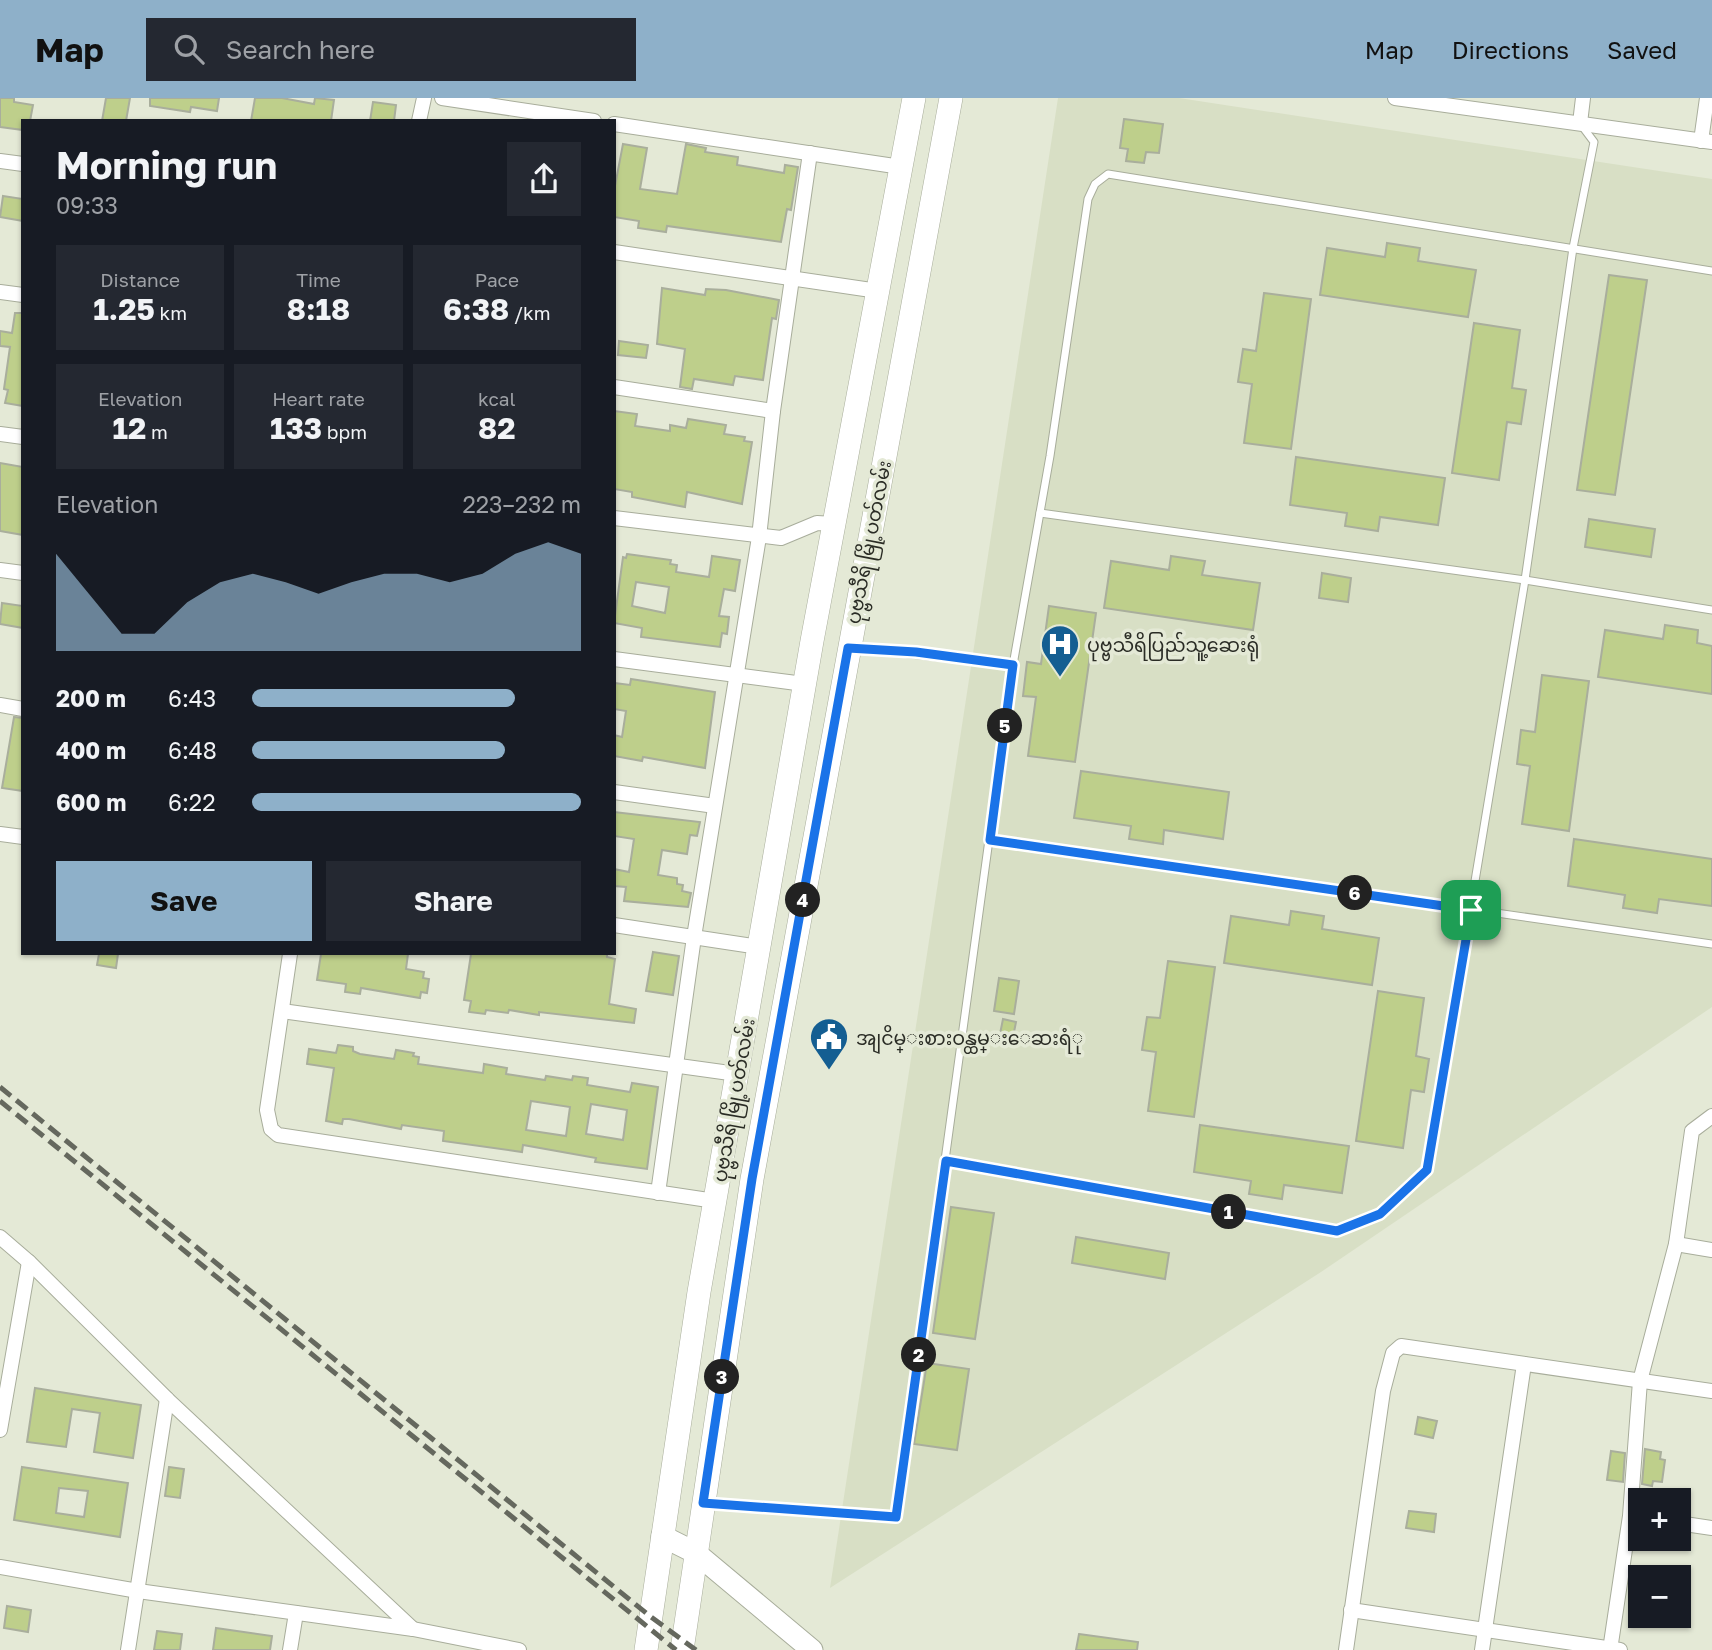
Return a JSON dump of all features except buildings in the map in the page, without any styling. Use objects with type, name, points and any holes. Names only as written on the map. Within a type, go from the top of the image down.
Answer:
[{"type":"main road","name":"ပုဗ္ဗသီရိ မြို့ပတ်လမ်း","points":[[646,1650],[715,1201],[804,684],[914,98]]},
{"type":"main road","name":"ပုဗ္ဗသီရိ မြို့ပတ်လမ်း","points":[[681,1650],[752,1179],[951,98]]},
{"type":"main road","points":[[663,1535],[696,1553],[811,1650]]},
{"type":"street","points":[[419,119],[424,98]]},
{"type":"street","points":[[442,98],[581,119]]},
{"type":"street","points":[[1395,98],[1438,101],[1707,141],[1707,98]]},
{"type":"street","points":[[1580,123],[1583,98]]},
{"type":"street","points":[[616,124],[901,167]]},
{"type":"street","points":[[658,1193],[694,937],[759,537],[773,411],[810,153]]},
{"type":"street","points":[[0,161],[21,164]]},
{"type":"street","points":[[616,252],[878,291]]},
{"type":"street","points":[[0,292],[21,295]]},
{"type":"street","points":[[616,387],[773,411]]},
{"type":"street","points":[[0,434],[21,437]]},
{"type":"street","points":[[616,518],[781,538],[817,523],[833,524]]},
{"type":"street","points":[[0,570],[21,573]]},
{"type":"street","points":[[616,659],[804,684]]},
{"type":"street","points":[[0,705],[21,709]]},
{"type":"street","points":[[616,792],[715,806]]},
{"type":"street","points":[[0,834],[21,837]]},
{"type":"street","points":[[616,925],[759,947]]},
{"type":"street","points":[[290,955],[267,1110],[271,1129],[278,1135],[715,1201]]},
{"type":"street","points":[[282,1011],[737,1074]]},
{"type":"street","points":[[1636,1488],[1640,1381],[1676,1244],[1692,1131],[1712,1116]]},
{"type":"street","points":[[0,1237],[29,1262],[167,1399],[413,1629]]},
{"type":"street","points":[[1676,1244],[1712,1250]]},
{"type":"street","points":[[0,1430],[29,1262]]},
{"type":"street","points":[[1346,1650],[1384,1391],[1393,1353],[1401,1346],[1416,1346],[1712,1391]]},
{"type":"street","points":[[1482,1650],[1524,1364]]},
{"type":"street","points":[[128,1650],[167,1399]]},
{"type":"street","points":[[1691,1525],[1712,1528]]},
{"type":"street","points":[[1351,1610],[1614,1650],[1630,1551]]},
{"type":"street","points":[[0,1567],[138,1591],[413,1629],[456,1645],[519,1650]]},
{"type":"street","points":[[290,1650],[296,1613]]},
{"type":"lane","points":[[946,1161],[1337,1231],[1380,1214],[1427,1170],[1525,580],[1573,248],[1594,142],[1580,123]]},
{"type":"lane","points":[[703,1503],[896,1517],[1013,665],[1040,513],[1088,199],[1102,177],[1108,174],[1712,271]]},
{"type":"lane","points":[[1040,513],[1525,580],[1712,610]]},
{"type":"lane","points":[[848,648],[916,652],[1013,665]]},
{"type":"lane","points":[[990,840],[1712,944]]},
{"type":"shaded area","points":[[1058,98],[1179,98],[1712,179],[1712,1007],[1321,1272],[830,1588]]},
{"type":"railway","points":[[0,1087],[651,1617],[696,1650]]},
{"type":"railway","points":[[0,1101],[676,1650]]},
{"type":"place","name":"ပုဗ္ဗသီရိပြည်သူ့ဆေးရုံ","points":[[1060,678]]},
{"type":"place","name":"အျငိမ္းစားဝန္ထမ္းေဆးရံု","points":[[829,1071]]},
{"type":"route","points":[[848,648],[916,652],[1013,665],[990,840],[1471,910],[1427,1170],[1380,1214],[1337,1231],[946,1161],[896,1517],[703,1503],[752,1179],[848,648]]}]
